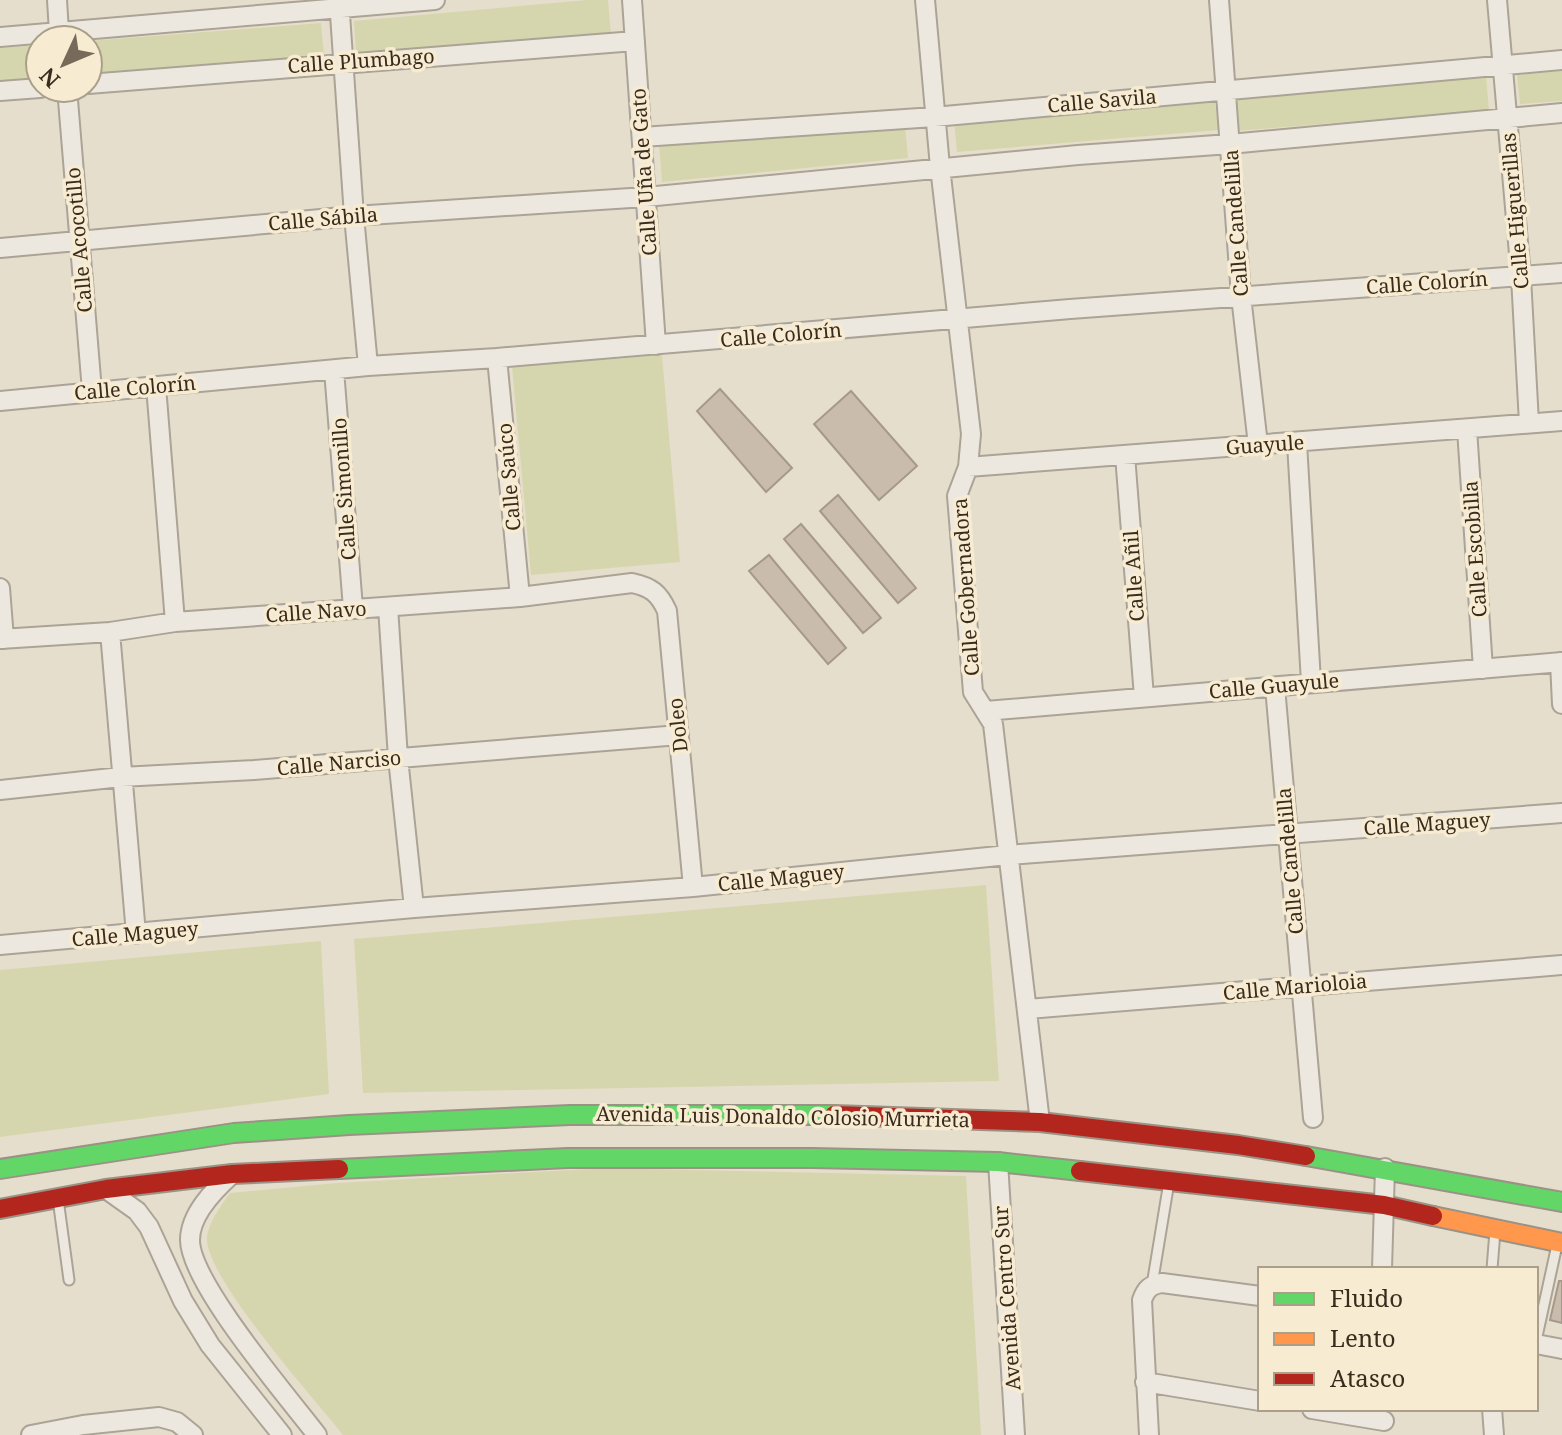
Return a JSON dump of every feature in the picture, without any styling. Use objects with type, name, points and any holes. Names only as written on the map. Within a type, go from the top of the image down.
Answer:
[{"type":"main road","name":"Avenida Luis Donaldo Colosio Murrieta","points":[[0,1169],[234,1133],[507,1118],[814,1114],[1040,1122],[1238,1145],[1385,1168],[1562,1202]]},
{"type":"main road","name":"Avenida Luis Donaldo Colosio Murrieta","points":[[0,1209],[106,1189],[232,1174],[568,1158],[998,1162],[1384,1205],[1560,1242]]},
{"type":"street","points":[[57,0],[58,24]]},
{"type":"street","points":[[104,27],[339,3],[435,0]]},
{"type":"street","name":"Calle Uña de Gato","points":[[632,0],[656,345]]},
{"type":"street","name":"Calle Gobernadora","points":[[925,0],[934,117],[971,434],[968,467],[957,496],[973,692],[993,724],[1040,1122]]},
{"type":"street","name":"Calle Candelilla","points":[[1219,0],[1241,296],[1258,445]]},
{"type":"street","name":"Calle Higuerillas","points":[[1497,0],[1521,277],[1529,423]]},
{"type":"street","points":[[339,3],[368,366]]},
{"type":"street","points":[[0,37],[24,35]]},
{"type":"street","name":"Calle Plumbago","points":[[104,83],[635,41]]},
{"type":"street","name":"Calle Savila","points":[[642,137],[934,117],[1562,60]]},
{"type":"street","points":[[0,91],[24,89]]},
{"type":"street","name":"Calle Acocotillo","points":[[68,104],[92,391]]},
{"type":"street","points":[[646,197],[940,167],[1562,113]]},
{"type":"street","name":"Calle Sábila","points":[[0,248],[354,216],[646,197]]},
{"type":"street","name":"Calle Colorín","points":[[0,401],[368,366],[1562,273]]},
{"type":"street","name":"Calle Saúco","points":[[497,358],[520,597]]},
{"type":"street","name":"Calle Simonillo","points":[[334,370],[353,608]]},
{"type":"street","points":[[156,386],[175,622]]},
{"type":"street","name":"Guayule","points":[[968,467],[1562,421]]},
{"type":"street","name":"Calle Escobilla","points":[[1467,429],[1483,669]]},
{"type":"street","points":[[1297,443],[1311,682]]},
{"type":"street","name":"Calle Añil","points":[[1125,455],[1144,697]]},
{"type":"street","name":"Calle Navo","points":[[2,639],[110,632],[175,622],[520,597],[632,583]]},
{"type":"street","name":"Doleo","points":[[632,583],[647,586],[660,597],[667,611],[693,887]]},
{"type":"street","points":[[0,588],[2,639]]},
{"type":"street","points":[[388,607],[398,758],[414,908]]},
{"type":"street","points":[[110,632],[136,934]]},
{"type":"street","points":[[1561,662],[1562,704]]},
{"type":"street","name":"Calle Guayule","points":[[986,711],[1561,662]]},
{"type":"street","name":"Calle Candelilla","points":[[1275,687],[1313,1118]]},
{"type":"street","name":"Calle Narciso","points":[[0,790],[121,777],[254,770],[679,735]]},
{"type":"street","name":"Calle Maguey","points":[[0,945],[693,887],[1008,855],[1562,813]]},
{"type":"street","name":"Calle Marioloia","points":[[1028,1009],[1562,965]]},
{"type":"street","name":"Avenida Centro Sur","points":[[998,1162],[1015,1435]]},
{"type":"street","points":[[1382,1267],[1385,1168]]},
{"type":"street","points":[[232,1174],[217,1187],[194,1221],[190,1238],[192,1253],[205,1282],[234,1327],[317,1435]]},
{"type":"street","points":[[106,1189],[137,1211],[149,1227],[183,1301],[210,1345],[282,1435]]},
{"type":"street","points":[[161,1255],[192,1253]]},
{"type":"street","points":[[1149,1435],[1145,1382],[1147,1292],[1162,1283],[1258,1296]]},
{"type":"street","points":[[1538,1343],[1562,1349]]},
{"type":"street","points":[[1145,1382],[1258,1401]]},
{"type":"street","points":[[1323,1411],[1384,1422]]},
{"type":"street","points":[[1492,1411],[1494,1435]]},
{"type":"street","points":[[31,1435],[84,1430],[159,1417],[177,1422],[193,1435]]},
{"type":"lane","points":[[1147,1292],[1170,1181]]},
{"type":"lane","points":[[58,1199],[69,1280]]},
{"type":"lane","points":[[1492,1267],[1495,1227]]},
{"type":"lane","points":[[1540,1306],[1560,1242]]},
{"type":"green space","points":[[608,0],[611,35],[356,53],[354,21]]},
{"type":"green space","points":[[321,23],[324,56],[104,75],[104,40]]},
{"type":"green space","points":[[24,46],[24,81],[0,83],[0,48]]},
{"type":"green space","points":[[1562,71],[1562,101],[1520,104],[1517,75]]},
{"type":"green space","points":[[1486,76],[1489,110],[1237,131],[1235,97]]},
{"type":"green space","points":[[1214,96],[1219,130],[957,152],[954,121]]},
{"type":"green space","points":[[905,124],[908,158],[662,182],[659,143]]},
{"type":"green space","points":[[662,355],[680,562],[531,575],[512,367]]},
{"type":"green space","points":[[986,885],[999,1081],[363,1093],[354,939]]},
{"type":"green space","points":[[321,941],[329,1094],[0,1137],[0,970]]},
{"type":"green space","points":[[605,1168],[966,1176],[981,1435],[343,1435],[241,1307],[211,1255],[207,1237],[213,1219],[230,1193],[337,1183]]},
{"type":"building","points":[[720,389],[792,468],[766,492],[697,411]]},
{"type":"building","points":[[851,391],[917,466],[879,500],[814,424]]},
{"type":"building","points":[[838,495],[916,588],[898,603],[820,511]]},
{"type":"building","points":[[801,524],[881,618],[863,633],[784,539]]},
{"type":"building","points":[[769,555],[846,648],[828,664],[749,571]]},
{"type":"building","points":[[1559,1281],[1562,1281],[1562,1323],[1550,1320]]},
{"type":"traffic: fast","points":[[0,1169],[234,1133],[349,1125],[570,1115],[834,1115]]},
{"type":"traffic: fast","points":[[1306,1156],[1562,1202]]},
{"type":"traffic: fast","points":[[339,1169],[568,1158],[812,1158],[998,1162],[1080,1171]]},
{"type":"traffic: slow","points":[[1433,1216],[1562,1243]]},
{"type":"traffic: jam","points":[[834,1115],[1040,1122],[1306,1156]]},
{"type":"traffic: jam","points":[[0,1209],[106,1189],[232,1174],[339,1169]]},
{"type":"traffic: jam","points":[[1080,1171],[1384,1205],[1433,1216]]}]
